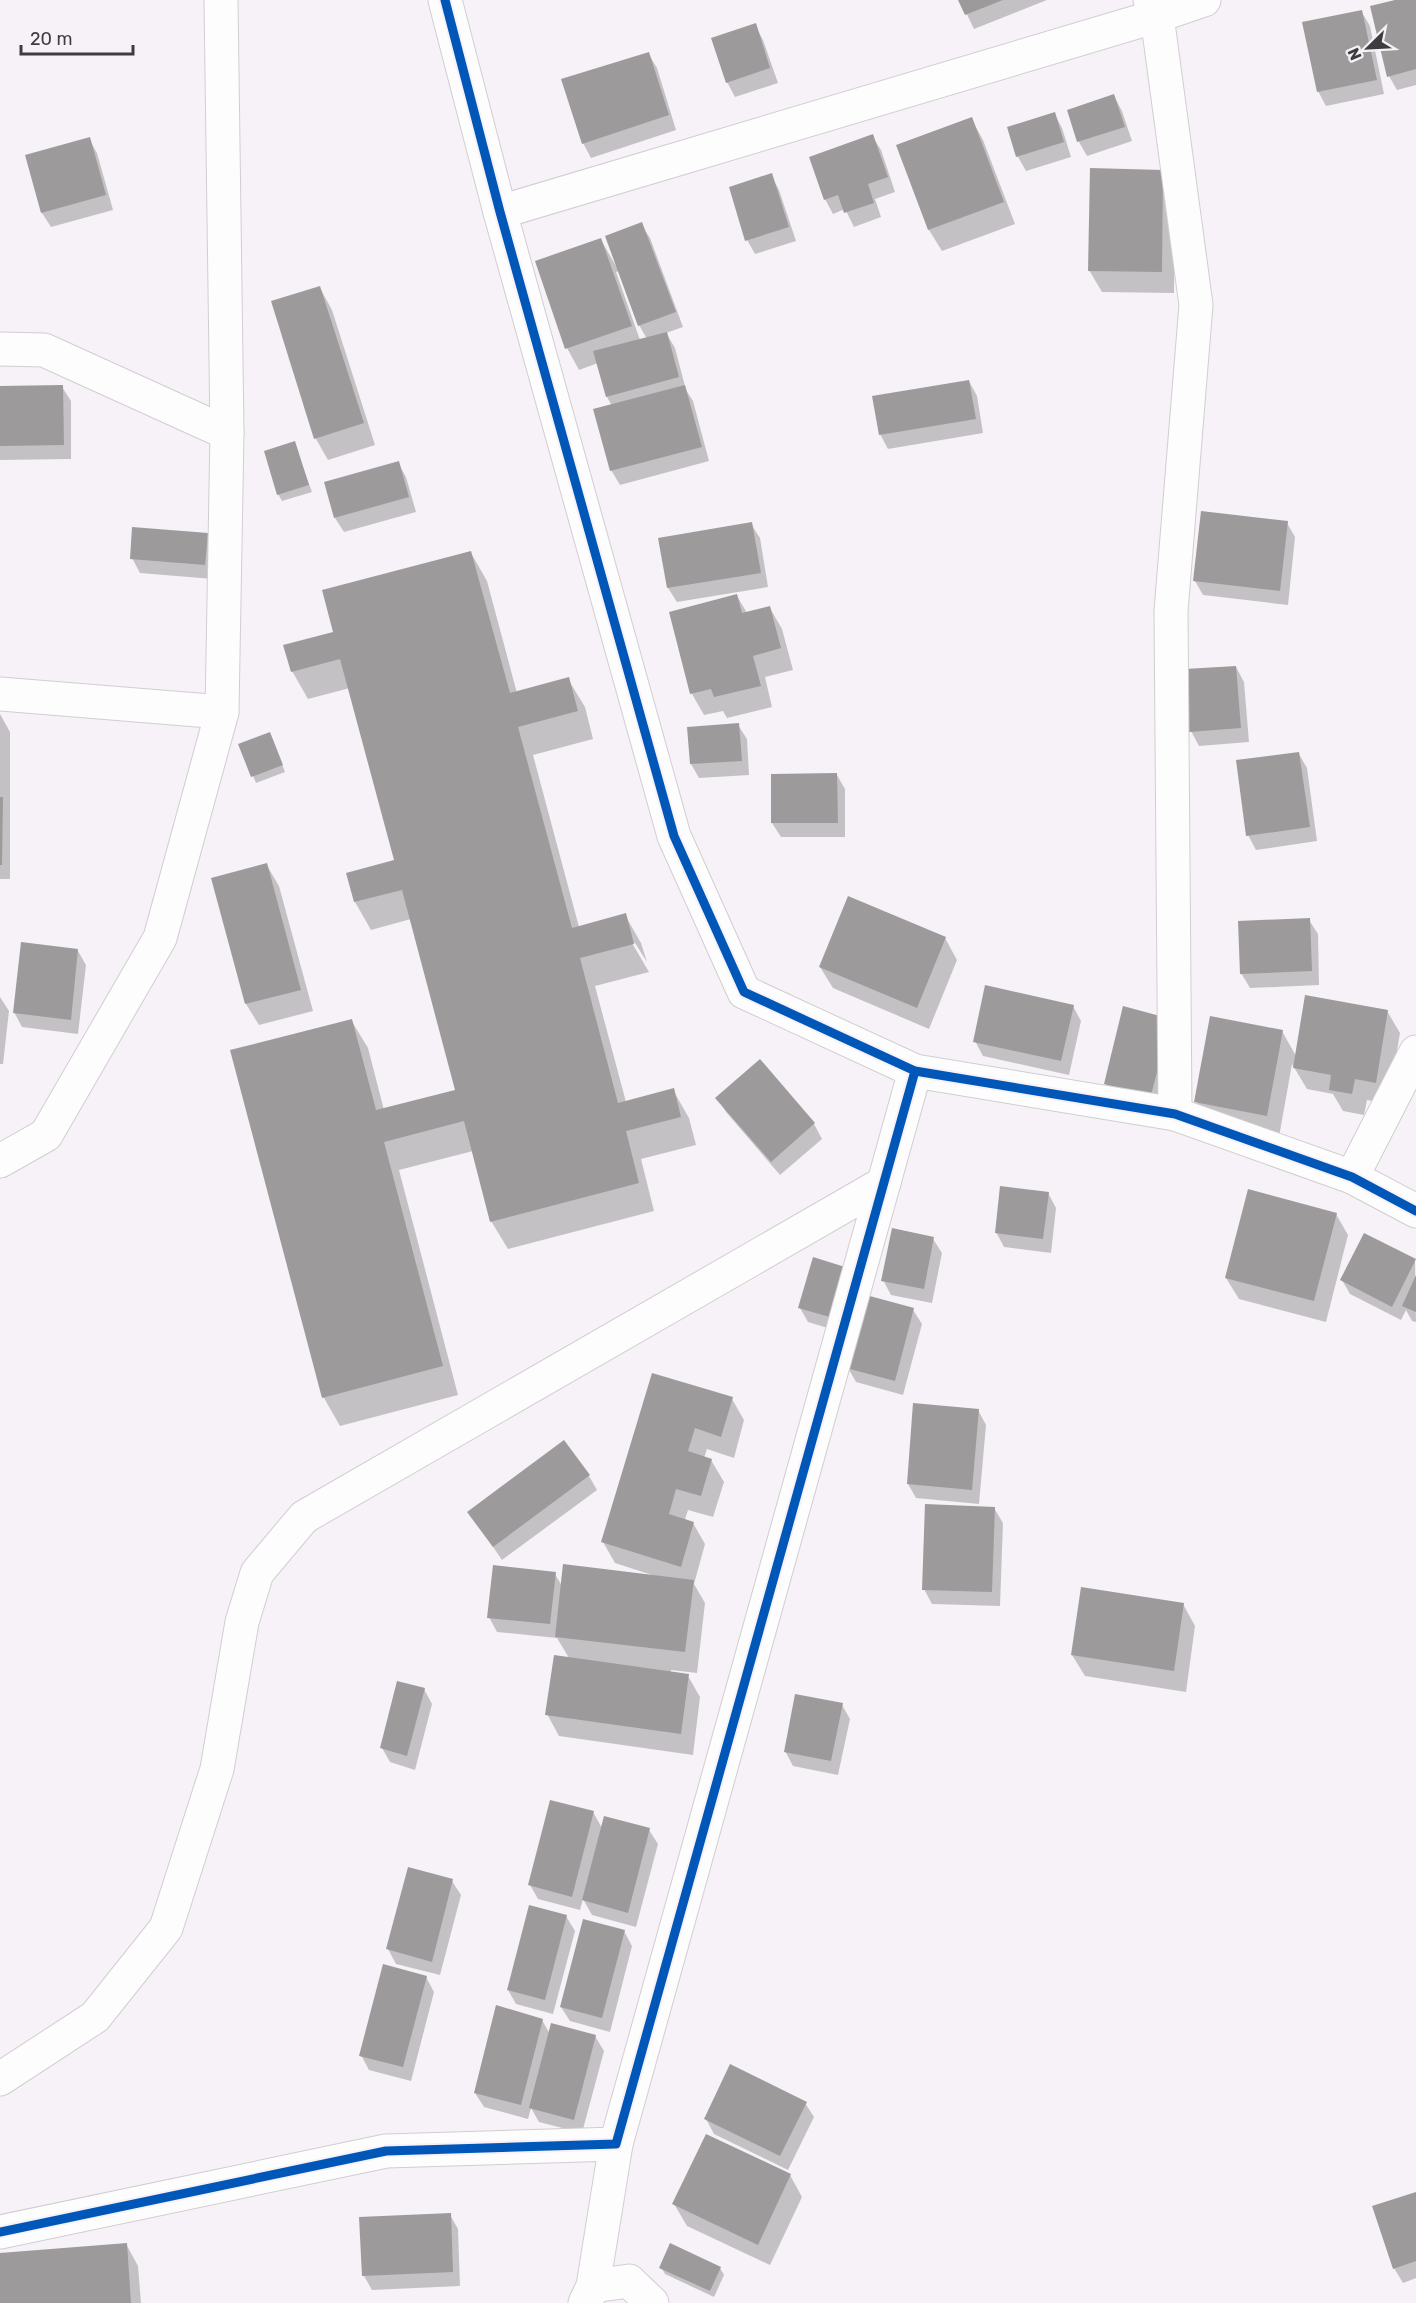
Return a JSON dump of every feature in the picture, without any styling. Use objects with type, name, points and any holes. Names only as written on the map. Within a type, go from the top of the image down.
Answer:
[{"type":"street","points":[[0,1161],[46,1135],[160,938],[222,712],[227,432],[221,0]]},
{"type":"street","points":[[445,0],[500,212],[674,836],[744,992],[915,1071],[1174,1114],[1352,1177],[1416,1211]]},
{"type":"street","points":[[500,212],[1154,8],[1204,0]]},
{"type":"street","points":[[1154,8],[1196,305],[1172,611],[1174,1114]]},
{"type":"street","points":[[0,349],[44,350],[227,432]]},
{"type":"street","points":[[0,694],[222,712]]},
{"type":"street","points":[[1352,1177],[1416,1052]]},
{"type":"street","points":[[652,2303],[629,2281],[589,2294],[616,2144],[915,1071]]},
{"type":"street","points":[[0,2079],[95,2017],[166,1928],[217,1769],[242,1622],[257,1573],[304,1517],[884,1183]]},
{"type":"street","points":[[0,2232],[386,2151],[616,2144]]},
{"type":"building","points":[[958,0],[1003,0],[965,15]]},
{"type":"building","points":[[1395,0],[1416,0],[1416,69],[1387,77],[1370,6]]},
{"type":"building","points":[[1362,10],[1377,80],[1317,92],[1302,22]]},
{"type":"building","points":[[756,23],[770,68],[726,83],[711,38]]},
{"type":"building","points":[[649,52],[669,115],[582,144],[561,79]]},
{"type":"building","points":[[1114,94],[1125,127],[1077,142],[1067,110]]},
{"type":"building","points":[[1055,112],[1064,142],[1016,157],[1007,127]]},
{"type":"building","points":[[972,117],[1004,202],[928,230],[896,145]]},
{"type":"building","points":[[873,134],[888,177],[868,184],[874,203],[844,213],[838,195],[824,200],[809,157]]},
{"type":"building","points":[[90,137],[106,195],[41,213],[25,155]]},
{"type":"building","points":[[1090,168],[1163,170],[1162,272],[1088,271]]},
{"type":"building","points":[[772,173],[789,227],[745,241],[729,187]]},
{"type":"building","points":[[642,222],[676,312],[638,326],[605,236]]},
{"type":"building","points":[[601,238],[632,326],[565,349],[535,261]]},
{"type":"building","points":[[320,286],[364,423],[314,439],[271,301]]},
{"type":"building","points":[[667,332],[679,377],[606,397],[593,351]]},
{"type":"building","points":[[969,380],[976,419],[879,435],[872,396]]},
{"type":"building","points":[[63,385],[64,445],[0,446],[0,386]]},
{"type":"building","points":[[685,385],[702,447],[610,471],[593,409]]},
{"type":"building","points":[[295,441],[309,485],[277,495],[264,451]]},
{"type":"building","points":[[399,461],[409,497],[334,518],[324,482]]},
{"type":"building","points":[[1201,511],[1288,521],[1280,591],[1193,581]]},
{"type":"building","points":[[752,522],[761,573],[667,588],[658,538]]},
{"type":"building","points":[[132,527],[208,533],[205,565],[130,559]]},
{"type":"building","points":[[471,551],[510,693],[569,677],[578,711],[518,727],[572,928],[626,913],[634,944],[580,958],[618,1103],[674,1088],[681,1117],[626,1131],[639,1183],[490,1222],[464,1121],[384,1142],[443,1366],[322,1398],[230,1050],[352,1019],[376,1110],[455,1090],[402,890],[354,902],[346,873],[394,860],[340,659],[291,672],[283,645],[333,632],[322,590]]},
{"type":"building","points":[[737,594],[742,613],[770,606],[781,648],[753,656],[761,686],[714,697],[711,689],[690,694],[669,612]]},
{"type":"building","points":[[1236,666],[1241,728],[1189,732],[1185,669]]},
{"type":"building","points":[[739,723],[742,761],[690,764],[687,727]]},
{"type":"building","points":[[270,732],[283,765],[251,777],[238,744]]},
{"type":"building","points":[[1299,752],[1310,827],[1246,836],[1236,760]]},
{"type":"building","points":[[837,773],[838,823],[771,823],[771,774]]},
{"type":"building","points":[[0,797],[3,797],[2,865],[0,865]]},
{"type":"building","points":[[267,863],[301,990],[245,1004],[211,878]]},
{"type":"building","points":[[848,896],[946,937],[917,1008],[819,967]]},
{"type":"building","points":[[1310,918],[1312,971],[1240,974],[1238,921]]},
{"type":"building","points":[[21,942],[78,949],[71,1020],[13,1013]]},
{"type":"building","points":[[985,985],[1074,1005],[1061,1061],[973,1042]]},
{"type":"building","points":[[1305,995],[1388,1010],[1376,1083],[1355,1079],[1352,1094],[1329,1090],[1331,1075],[1293,1068]]},
{"type":"building","points":[[1123,1006],[1171,1019],[1151,1095],[1104,1084]]},
{"type":"building","points":[[1210,1016],[1283,1030],[1267,1116],[1194,1102]]},
{"type":"building","points":[[760,1059],[815,1123],[771,1162],[715,1098]]},
{"type":"building","points":[[1000,1186],[1049,1192],[1043,1239],[995,1233]]},
{"type":"building","points":[[1248,1189],[1337,1213],[1314,1301],[1225,1278]]},
{"type":"building","points":[[892,1228],[934,1237],[924,1289],[881,1281]]},
{"type":"building","points":[[1364,1233],[1416,1259],[1392,1307],[1340,1280]]},
{"type":"building","points":[[813,1257],[845,1267],[830,1317],[798,1308]]},
{"type":"building","points":[[1416,1275],[1416,1312],[1402,1306]]},
{"type":"building","points":[[866,1295],[914,1308],[895,1381],[846,1368]]},
{"type":"building","points":[[652,1373],[733,1397],[721,1437],[695,1428],[688,1451],[712,1459],[701,1496],[676,1489],[669,1514],[694,1522],[681,1567],[601,1542]]},
{"type":"building","points":[[913,1403],[979,1409],[972,1490],[907,1484]]},
{"type":"building","points":[[564,1440],[590,1475],[493,1547],[467,1512]]},
{"type":"building","points":[[925,1504],[995,1507],[992,1592],[922,1590]]},
{"type":"building","points":[[563,1564],[694,1580],[685,1652],[555,1637]]},
{"type":"building","points":[[493,1565],[556,1572],[550,1624],[487,1618]]},
{"type":"building","points":[[1081,1587],[1184,1603],[1174,1671],[1071,1655]]},
{"type":"building","points":[[554,1655],[689,1674],[681,1734],[545,1715]]},
{"type":"building","points":[[397,1681],[425,1688],[407,1756],[380,1748]]},
{"type":"building","points":[[795,1694],[843,1703],[831,1761],[784,1752]]},
{"type":"building","points":[[550,1800],[594,1811],[572,1897],[528,1885]]},
{"type":"building","points":[[604,1816],[650,1828],[628,1913],[582,1900]]},
{"type":"building","points":[[408,1867],[453,1879],[432,1962],[386,1949]]},
{"type":"building","points":[[529,1905],[567,1915],[545,2000],[507,1990]]},
{"type":"building","points":[[583,1919],[625,1930],[602,2018],[560,2007]]},
{"type":"building","points":[[383,1964],[427,1976],[403,2067],[359,2056]]},
{"type":"building","points":[[496,2005],[543,2019],[521,2105],[474,2093]]},
{"type":"building","points":[[551,2023],[596,2035],[574,2120],[529,2108]]},
{"type":"building","points":[[730,2064],[807,2102],[780,2156],[704,2119]]},
{"type":"building","points":[[706,2134],[791,2174],[758,2245],[672,2204]]},
{"type":"building","points":[[1416,2192],[1416,2261],[1393,2269],[1372,2206]]},
{"type":"building","points":[[451,2213],[453,2272],[362,2276],[359,2217]]},
{"type":"building","points":[[127,2243],[131,2303],[0,2303],[0,2253]]},
{"type":"building","points":[[670,2243],[721,2267],[710,2291],[659,2268]]},
{"type":"cycle path","points":[[445,0],[500,212],[674,836],[744,992],[915,1071],[1175,1114],[1352,1177],[1416,1211]]},
{"type":"cycle path","points":[[0,2232],[386,2151],[616,2144],[915,1071]]}]
